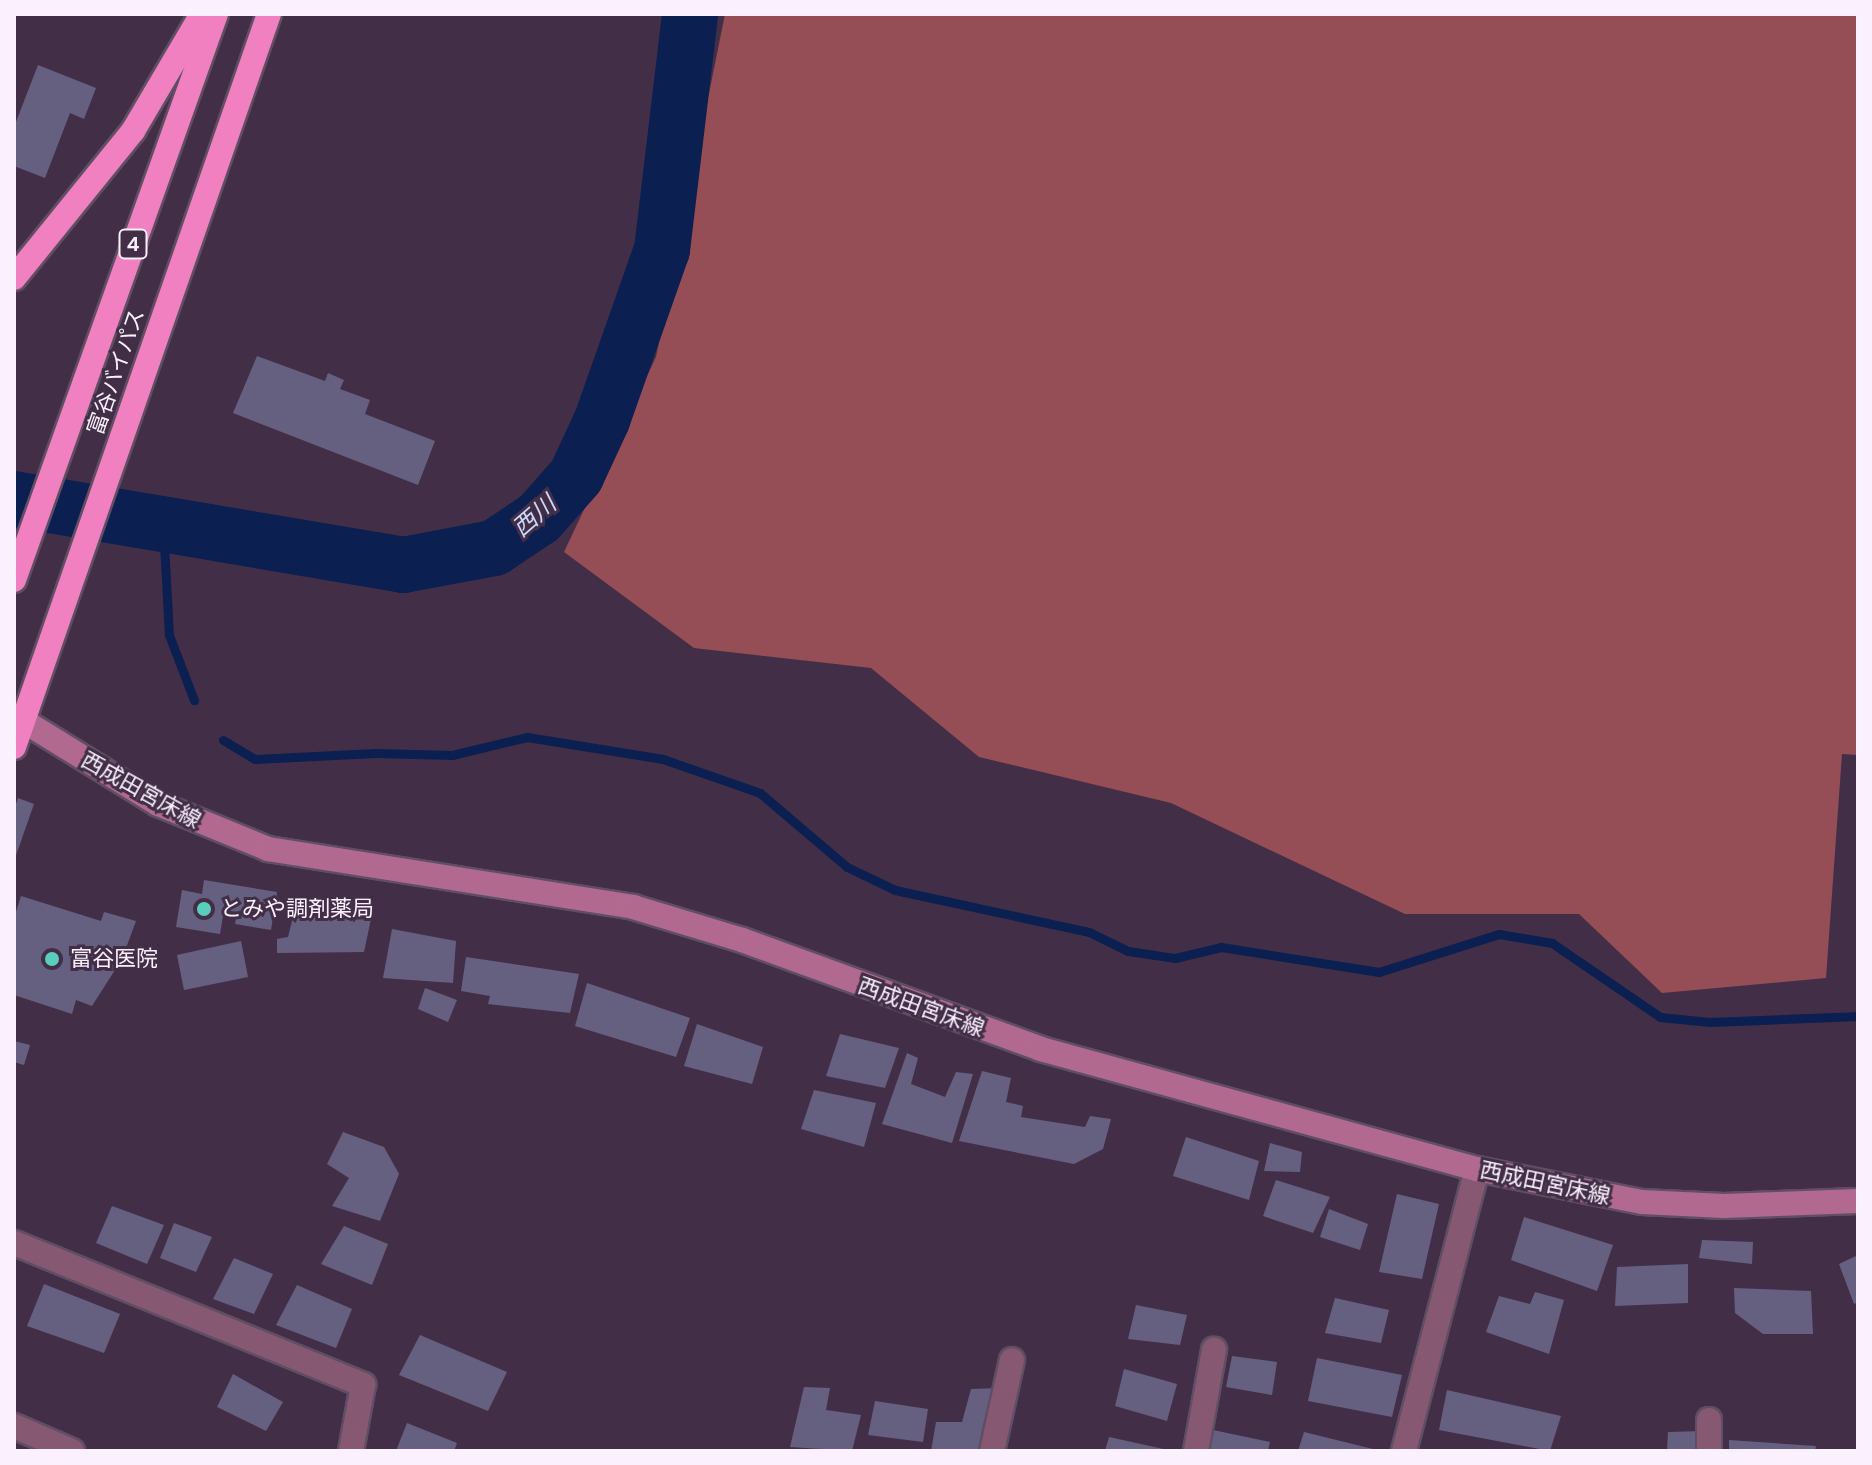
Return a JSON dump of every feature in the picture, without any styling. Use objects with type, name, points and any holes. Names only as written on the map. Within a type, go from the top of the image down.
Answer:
[{"type":"highway","points":[[14,278],[133,131],[202,14]]},
{"type":"highway","name":"富谷バイパス","points":[[17,571],[49,474],[216,14]]},
{"type":"highway","name":"富谷バイパス","points":[[14,747],[19,718],[269,14]]},
{"type":"main road","name":"西成田宮床線","points":[[19,718],[158,804],[268,849],[633,907],[742,940],[1041,1049],[1477,1169],[1642,1202],[1724,1206],[1858,1201]]},
{"type":"street","points":[[1404,1451],[1477,1169]]},
{"type":"street","points":[[14,1243],[363,1385],[351,1451]]},
{"type":"street","points":[[1196,1451],[1214,1350]]},
{"type":"street","points":[[992,1451],[1012,1360]]},
{"type":"street","points":[[1709,1420],[1709,1451]]},
{"type":"street","points":[[14,1426],[72,1451]]},
{"type":"shaded area","points":[[725,14],[1858,14],[1858,755],[1842,754],[1826,978],[1662,993],[1579,914],[1405,914],[1171,803],[979,757],[871,668],[694,648],[564,552],[656,357]]},
{"type":"building","points":[[38,65],[96,88],[84,119],[70,113],[45,178],[14,166],[14,127]]},
{"type":"building","points":[[257,356],[325,381],[328,373],[344,380],[340,389],[370,400],[365,414],[435,441],[418,485],[233,413]]},
{"type":"building","points":[[18,798],[34,804],[14,861],[14,810]]},
{"type":"building","points":[[204,880],[277,892],[271,930],[235,924],[237,912],[224,910],[220,934],[176,927],[182,890],[202,894]]},
{"type":"building","points":[[21,896],[101,921],[104,912],[136,921],[122,959],[92,1006],[76,1000],[72,1014],[14,995],[14,918]]},
{"type":"building","points":[[293,917],[371,919],[364,952],[277,953],[277,939],[288,937]]},
{"type":"building","points":[[392,929],[456,941],[453,983],[383,978]]},
{"type":"building","points":[[241,941],[248,977],[184,990],[177,955]]},
{"type":"building","points":[[466,957],[579,974],[570,1013],[488,1004],[490,996],[461,991]]},
{"type":"building","points":[[587,983],[690,1018],[676,1057],[575,1026]]},
{"type":"building","points":[[425,988],[457,1000],[448,1022],[418,1009]]},
{"type":"building","points":[[697,1024],[763,1047],[752,1084],[684,1066]]},
{"type":"building","points":[[840,1034],[899,1048],[885,1088],[826,1076]]},
{"type":"building","points":[[14,1041],[30,1045],[24,1065],[14,1062]]},
{"type":"building","points":[[907,1053],[918,1058],[911,1084],[945,1097],[956,1072],[973,1074],[952,1143],[882,1124]]},
{"type":"building","points":[[982,1071],[1011,1078],[1006,1102],[1023,1106],[1021,1117],[1085,1127],[1090,1116],[1111,1119],[1103,1149],[1074,1164],[959,1141]]},
{"type":"building","points":[[814,1090],[876,1103],[864,1147],[801,1129]]},
{"type":"building","points":[[343,1132],[384,1147],[399,1174],[380,1221],[332,1206],[349,1178],[327,1164]]},
{"type":"building","points":[[1186,1137],[1259,1161],[1249,1200],[1173,1176]]},
{"type":"building","points":[[1270,1143],[1302,1152],[1300,1172],[1264,1171]]},
{"type":"building","points":[[1276,1180],[1330,1197],[1313,1233],[1263,1216]]},
{"type":"building","points":[[1397,1194],[1439,1204],[1422,1279],[1379,1272]]},
{"type":"building","points":[[112,1206],[164,1225],[147,1264],[96,1243]]},
{"type":"building","points":[[1329,1209],[1368,1224],[1360,1250],[1320,1237]]},
{"type":"building","points":[[1524,1217],[1613,1245],[1597,1291],[1511,1260]]},
{"type":"building","points":[[174,1223],[212,1237],[196,1272],[160,1258]]},
{"type":"building","points":[[344,1226],[388,1244],[372,1285],[321,1264]]},
{"type":"building","points":[[1702,1240],[1753,1242],[1752,1264],[1699,1258]]},
{"type":"building","points":[[1858,1255],[1858,1302],[1854,1304],[1839,1264]]},
{"type":"building","points":[[234,1258],[273,1274],[254,1314],[213,1299]]},
{"type":"building","points":[[1688,1264],[1688,1303],[1615,1306],[1617,1267]]},
{"type":"building","points":[[44,1284],[120,1314],[104,1353],[27,1326]]},
{"type":"building","points":[[297,1285],[352,1309],[336,1348],[276,1325]]},
{"type":"building","points":[[1734,1288],[1811,1291],[1813,1334],[1763,1334],[1735,1313]]},
{"type":"building","points":[[1535,1292],[1564,1300],[1549,1354],[1486,1332],[1499,1296],[1530,1304]]},
{"type":"building","points":[[1335,1298],[1389,1310],[1381,1343],[1325,1333]]},
{"type":"building","points":[[1136,1305],[1187,1315],[1180,1345],[1128,1339]]},
{"type":"building","points":[[420,1335],[507,1372],[488,1411],[399,1375]]},
{"type":"building","points":[[1232,1356],[1277,1362],[1272,1395],[1226,1387]]},
{"type":"building","points":[[1317,1358],[1402,1375],[1392,1417],[1308,1401]]},
{"type":"building","points":[[1124,1369],[1177,1384],[1167,1421],[1115,1406]]},
{"type":"building","points":[[233,1374],[283,1402],[266,1431],[217,1407]]},
{"type":"building","points":[[804,1387],[830,1388],[826,1410],[861,1415],[852,1451],[790,1447]]},
{"type":"building","points":[[999,1388],[983,1451],[931,1451],[936,1422],[962,1422],[971,1389]]},
{"type":"building","points":[[1447,1390],[1561,1416],[1550,1451],[1439,1430]]},
{"type":"building","points":[[875,1401],[928,1409],[923,1442],[868,1435]]},
{"type":"building","points":[[407,1423],[457,1443],[454,1451],[396,1451]]},
{"type":"building","points":[[1213,1430],[1270,1442],[1268,1451],[1209,1451]]},
{"type":"building","points":[[1704,1431],[1702,1451],[1667,1451],[1668,1432]]},
{"type":"building","points":[[1304,1432],[1377,1450],[1377,1451],[1298,1451]]},
{"type":"building","points":[[1109,1437],[1168,1450],[1168,1451],[1105,1451]]},
{"type":"building","points":[[1729,1440],[1816,1446],[1815,1451],[1729,1451]]},
{"type":"waterway","name":"西川","points":[[14,499],[403,565],[494,548],[539,518],[576,476],[602,420],[662,250],[690,14]]},
{"type":"waterway","points":[[163,525],[169,635],[194,700]]},
{"type":"waterway","points":[[223,740],[255,759],[375,753],[452,755],[527,737],[663,759],[760,793],[847,867],[895,890],[1089,932],[1128,951],[1175,958],[1221,947],[1379,972],[1499,934],[1552,943],[1660,1017],[1710,1022],[1858,1016]]},
{"type":"place","name":"とみや調剤薬局","points":[[204,909]]},
{"type":"place","name":"富谷医院","points":[[52,959]]}]
